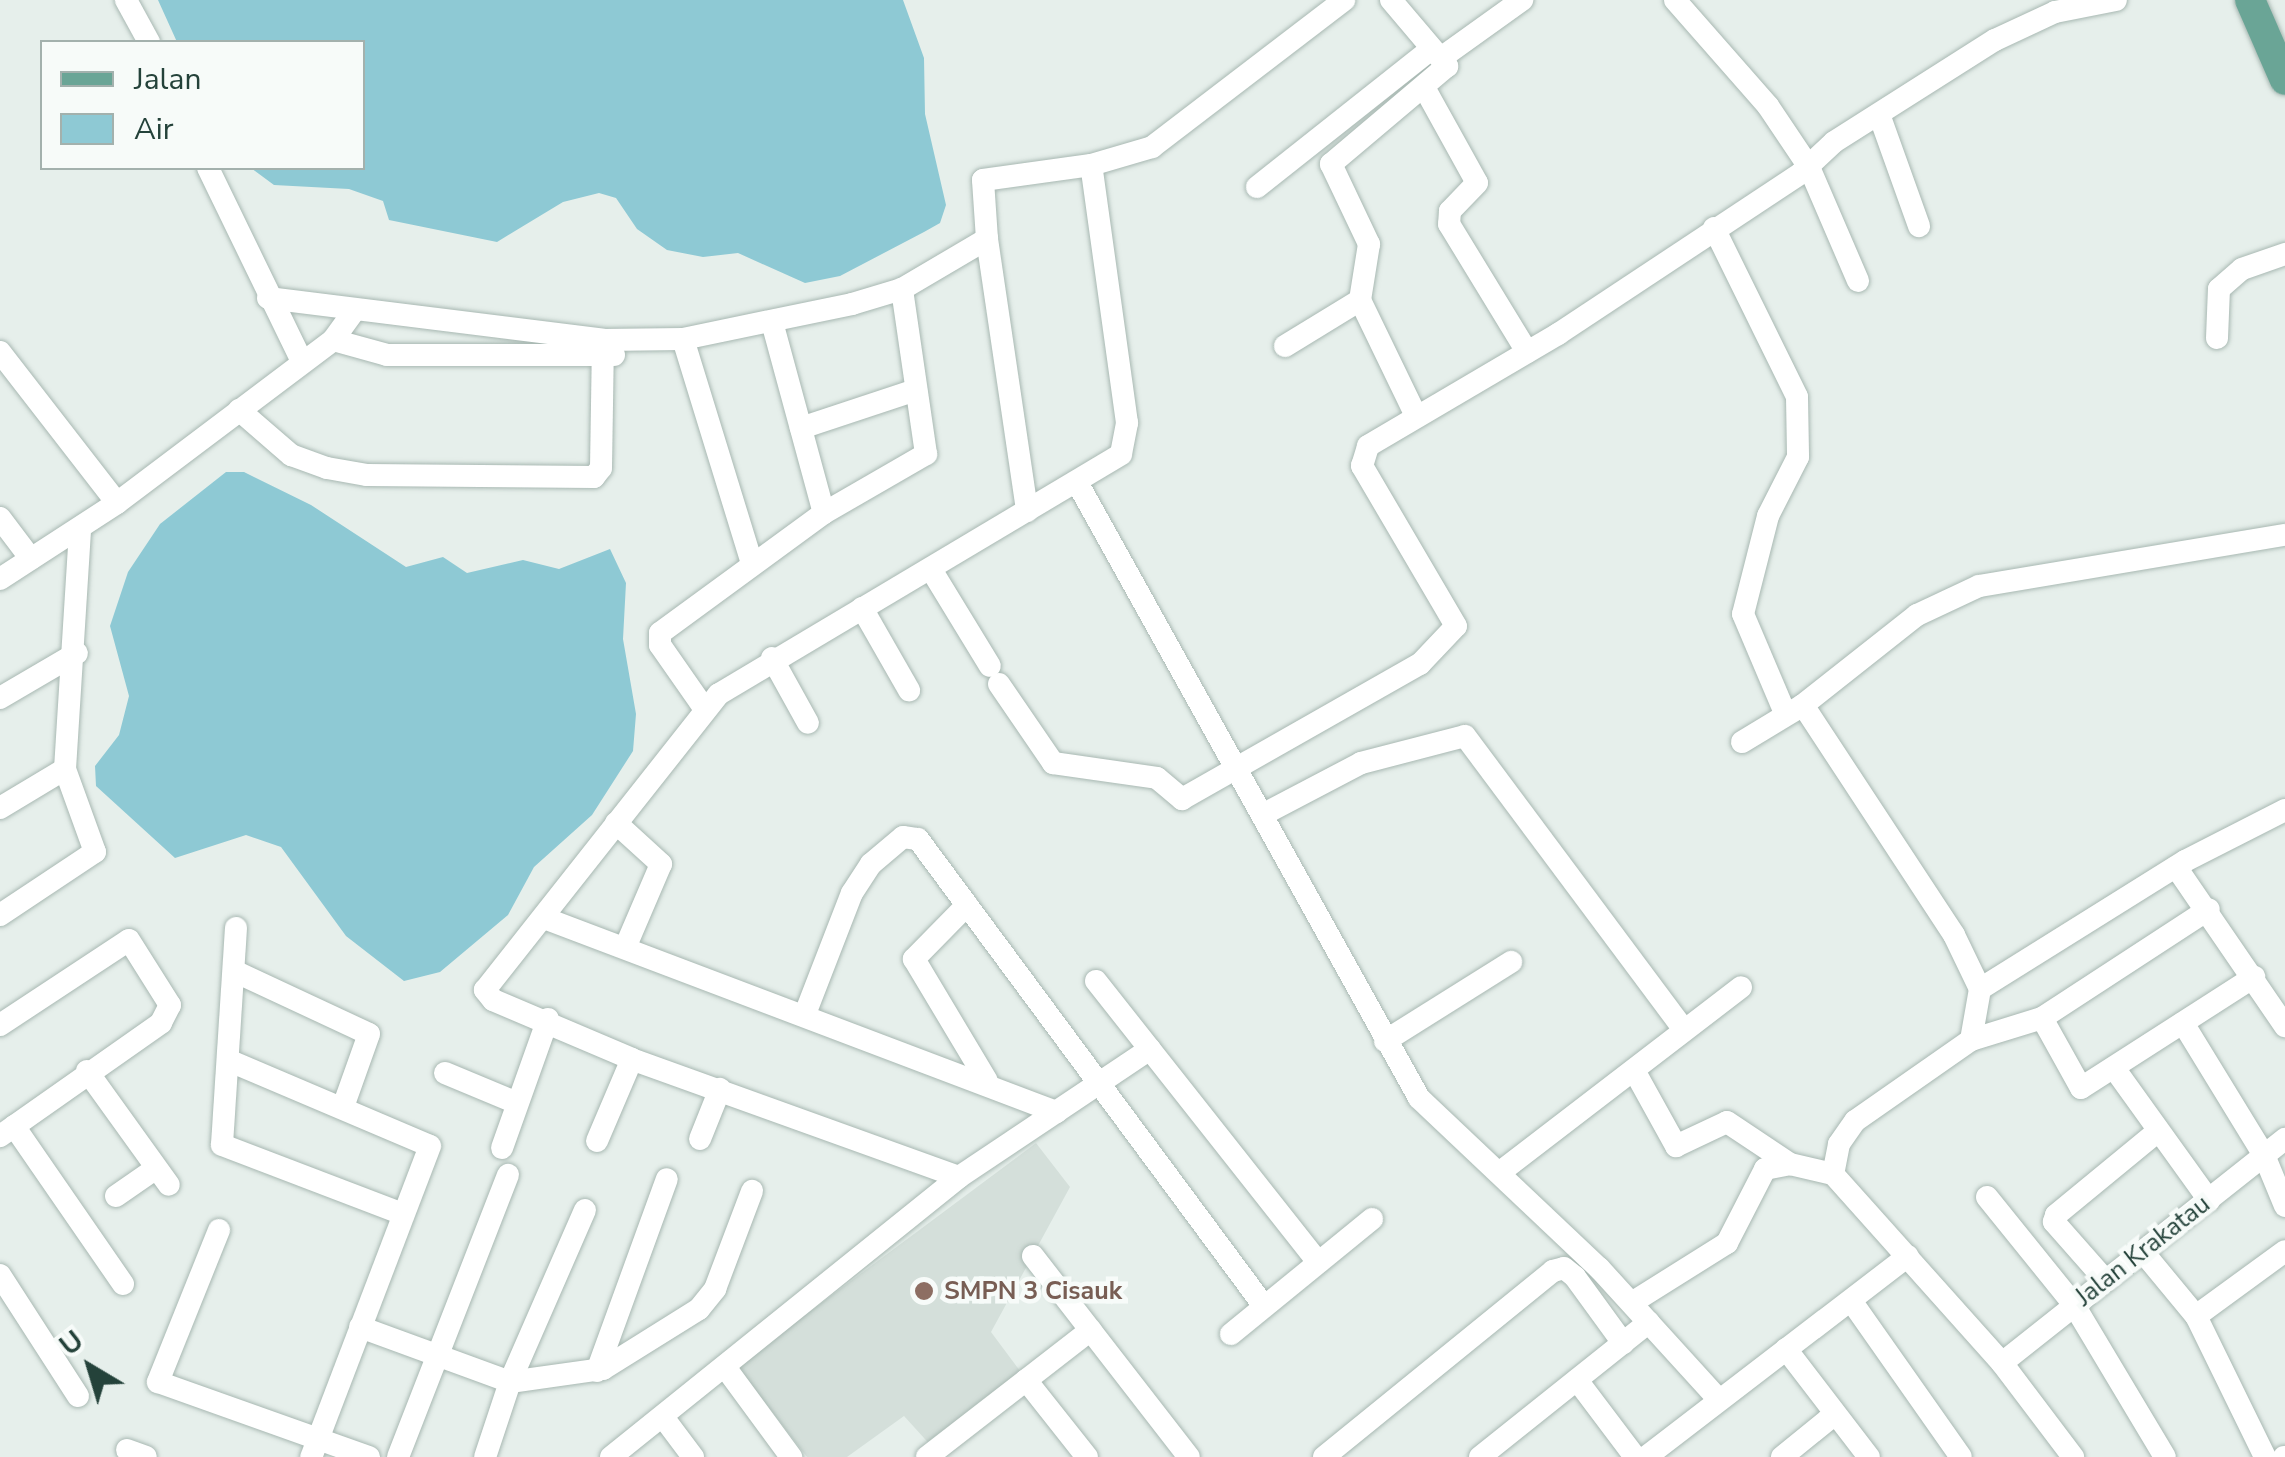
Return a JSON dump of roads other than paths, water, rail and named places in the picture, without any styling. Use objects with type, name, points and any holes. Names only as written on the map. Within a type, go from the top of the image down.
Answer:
[{"type":"main road","points":[[2250,0],[2285,80]]},
{"type":"street","points":[[126,0],[148,40]]},
{"type":"street","points":[[1027,511],[987,240],[983,180],[1091,165],[1152,147],[1344,0]]},
{"type":"street","points":[[1391,0],[1447,66],[1425,89],[1336,154],[1331,164],[1369,244],[1360,300],[1416,416]]},
{"type":"street","points":[[1257,187],[1436,54],[1522,0]]},
{"type":"street","points":[[1675,0],[1768,106],[1808,167],[1858,281]]},
{"type":"street","points":[[932,571],[994,675],[1060,768],[1157,778],[1182,799],[1235,773],[1450,640],[1456,626],[1452,612],[1362,466],[1368,446],[1527,352],[1808,167],[1828,146],[2028,22],[2116,0]]},
{"type":"street","points":[[1425,89],[1477,183],[1446,217],[1527,352]]},
{"type":"street","points":[[1880,117],[1918,226]]},
{"type":"street","points":[[959,1177],[632,1059],[548,1019],[493,1000],[485,990],[704,708],[772,658],[932,571],[1027,511],[1109,467],[1128,442],[1091,165]]},
{"type":"street","points":[[209,170],[302,362]]},
{"type":"street","points":[[1714,228],[1796,397],[1798,456],[1768,516],[1746,581],[1743,614],[1794,709],[1944,920],[1980,989],[1970,1040]]},
{"type":"street","points":[[333,340],[387,355],[603,349],[672,339],[772,322],[902,289],[987,240]]},
{"type":"street","points":[[2216,338],[2219,289],[2242,268],[2285,254]]},
{"type":"street","points":[[704,708],[657,639],[752,563],[824,513],[926,454],[902,289]]},
{"type":"street","points":[[268,298],[603,349]]},
{"type":"street","points":[[1285,346],[1360,300]]},
{"type":"street","points":[[0,579],[117,504],[333,340],[354,312]]},
{"type":"street","points":[[772,322],[824,513]]},
{"type":"street","points":[[672,339],[752,563]]},
{"type":"street","points":[[239,410],[291,455],[327,468],[368,475],[594,477],[600,468],[603,349]]},
{"type":"street","points":[[0,352],[117,504]]},
{"type":"street","points":[[801,428],[916,390]]},
{"type":"street","points":[[1078,484],[1235,773],[1419,1098],[1633,1302],[1718,1399]]},
{"type":"street","points":[[0,518],[31,559]]},
{"type":"street","points":[[0,915],[95,852],[65,770],[76,653],[80,529]]},
{"type":"street","points":[[1742,742],[1794,709],[1917,615],[1978,586],[2285,535]]},
{"type":"street","points":[[862,608],[908,690]]},
{"type":"street","points":[[0,698],[76,653]]},
{"type":"street","points":[[772,658],[808,722]]},
{"type":"street","points":[[1262,816],[1361,763],[1465,736],[1683,1029]]},
{"type":"street","points":[[0,808],[65,770]]},
{"type":"street","points":[[1980,989],[2176,866],[2285,810]]},
{"type":"street","points":[[616,823],[661,864],[625,948]]},
{"type":"street","points":[[805,1014],[852,893],[871,864],[903,837],[918,839],[1264,1306]]},
{"type":"street","points":[[2176,866],[2209,909],[2285,1026]]},
{"type":"street","points":[[966,905],[914,959],[987,1081]]},
{"type":"street","points":[[1834,1174],[1839,1144],[1855,1121],[1970,1040],[2042,1018],[2209,909]]},
{"type":"street","points":[[544,918],[987,1081],[1056,1112]]},
{"type":"street","points":[[236,928],[230,1062],[221,1136],[229,1152],[400,1212]]},
{"type":"street","points":[[0,1026],[130,940],[170,1006],[168,1016],[7,1131],[123,1284]]},
{"type":"street","points":[[1385,1041],[1511,962]]},
{"type":"street","points":[[234,971],[369,1034],[343,1107]]},
{"type":"street","points":[[2042,1018],[2077,1086],[2114,1068],[2254,977]]},
{"type":"street","points":[[1096,981],[1318,1261]]},
{"type":"street","points":[[1499,1173],[1741,987]]},
{"type":"street","points":[[502,1148],[548,1019]]},
{"type":"street","points":[[2184,1022],[2264,1156],[2285,1206]]},
{"type":"street","points":[[611,1457],[959,1177],[1150,1049]]},
{"type":"street","points":[[598,1140],[632,1059]]},
{"type":"street","points":[[230,1062],[430,1146],[400,1212],[315,1447]]},
{"type":"street","points":[[2114,1068],[2209,1200]]},
{"type":"street","points":[[87,1071],[162,1177],[116,1196]]},
{"type":"street","points":[[1635,1072],[1676,1146],[1726,1122],[1790,1164],[1834,1174],[2002,1363],[2067,1450],[2042,1457]]},
{"type":"street","points":[[445,1073],[517,1103]]},
{"type":"street","points":[[700,1139],[720,1089]]},
{"type":"street","points":[[2106,1281],[2054,1222],[2056,1215],[2157,1132]]},
{"type":"street","name":"Jalan Krakatau","points":[[2002,1363],[2285,1139]]},
{"type":"street","points":[[1633,1302],[1727,1243],[1765,1170],[1790,1164]]},
{"type":"street","points":[[398,1457],[508,1175]]},
{"type":"street","points":[[597,1371],[668,1179]]},
{"type":"street","points":[[360,1328],[510,1382],[597,1371],[709,1298],[752,1191]]},
{"type":"street","points":[[1987,1197],[2074,1305],[2165,1457]]},
{"type":"street","points":[[485,1457],[510,1382],[585,1210]]},
{"type":"street","points":[[1231,1334],[1372,1219]]},
{"type":"street","points":[[218,1230],[158,1382],[315,1447],[369,1457]]},
{"type":"street","points":[[2143,1252],[2196,1316],[2265,1457]]},
{"type":"street","points":[[2196,1316],[2285,1252]]},
{"type":"street","points":[[1033,1256],[1189,1457]]},
{"type":"street","points":[[1646,1457],[1908,1256]]},
{"type":"street","points":[[1324,1457],[1553,1271],[1564,1268],[1575,1277],[1623,1343]]},
{"type":"street","points":[[0,1275],[78,1396]]},
{"type":"street","points":[[1852,1302],[1961,1457]]},
{"type":"street","points":[[1480,1457],[1650,1322]]},
{"type":"street","points":[[927,1457],[1091,1330]]},
{"type":"street","points":[[1786,1348],[1869,1457]]},
{"type":"street","points":[[725,1367],[791,1457]]},
{"type":"street","points":[[1026,1380],[1081,1449],[1054,1457]]},
{"type":"street","points":[[1577,1380],[1635,1457]]},
{"type":"street","points":[[1782,1457],[1836,1414]]},
{"type":"street","points":[[663,1417],[693,1457]]},
{"type":"water","points":[[158,0],[903,0],[924,58],[925,114],[946,205],[940,223],[924,232],[840,276],[805,283],[738,253],[703,257],[667,250],[637,229],[616,198],[599,193],[563,202],[497,242],[389,220],[383,201],[349,189],[274,185],[254,170],[365,170],[365,40],[176,40]]},
{"type":"water","points":[[226,472],[244,472],[311,505],[406,567],[443,557],[467,573],[523,560],[559,569],[610,549],[626,583],[623,639],[636,714],[633,751],[592,815],[534,867],[508,915],[440,972],[404,981],[346,936],[281,847],[246,835],[175,858],[96,786],[95,766],[119,735],[129,696],[110,626],[128,572],[160,524]]},
{"type":"place","name":"SMPN 3 Cisauk","points":[[924,1291]]}]
